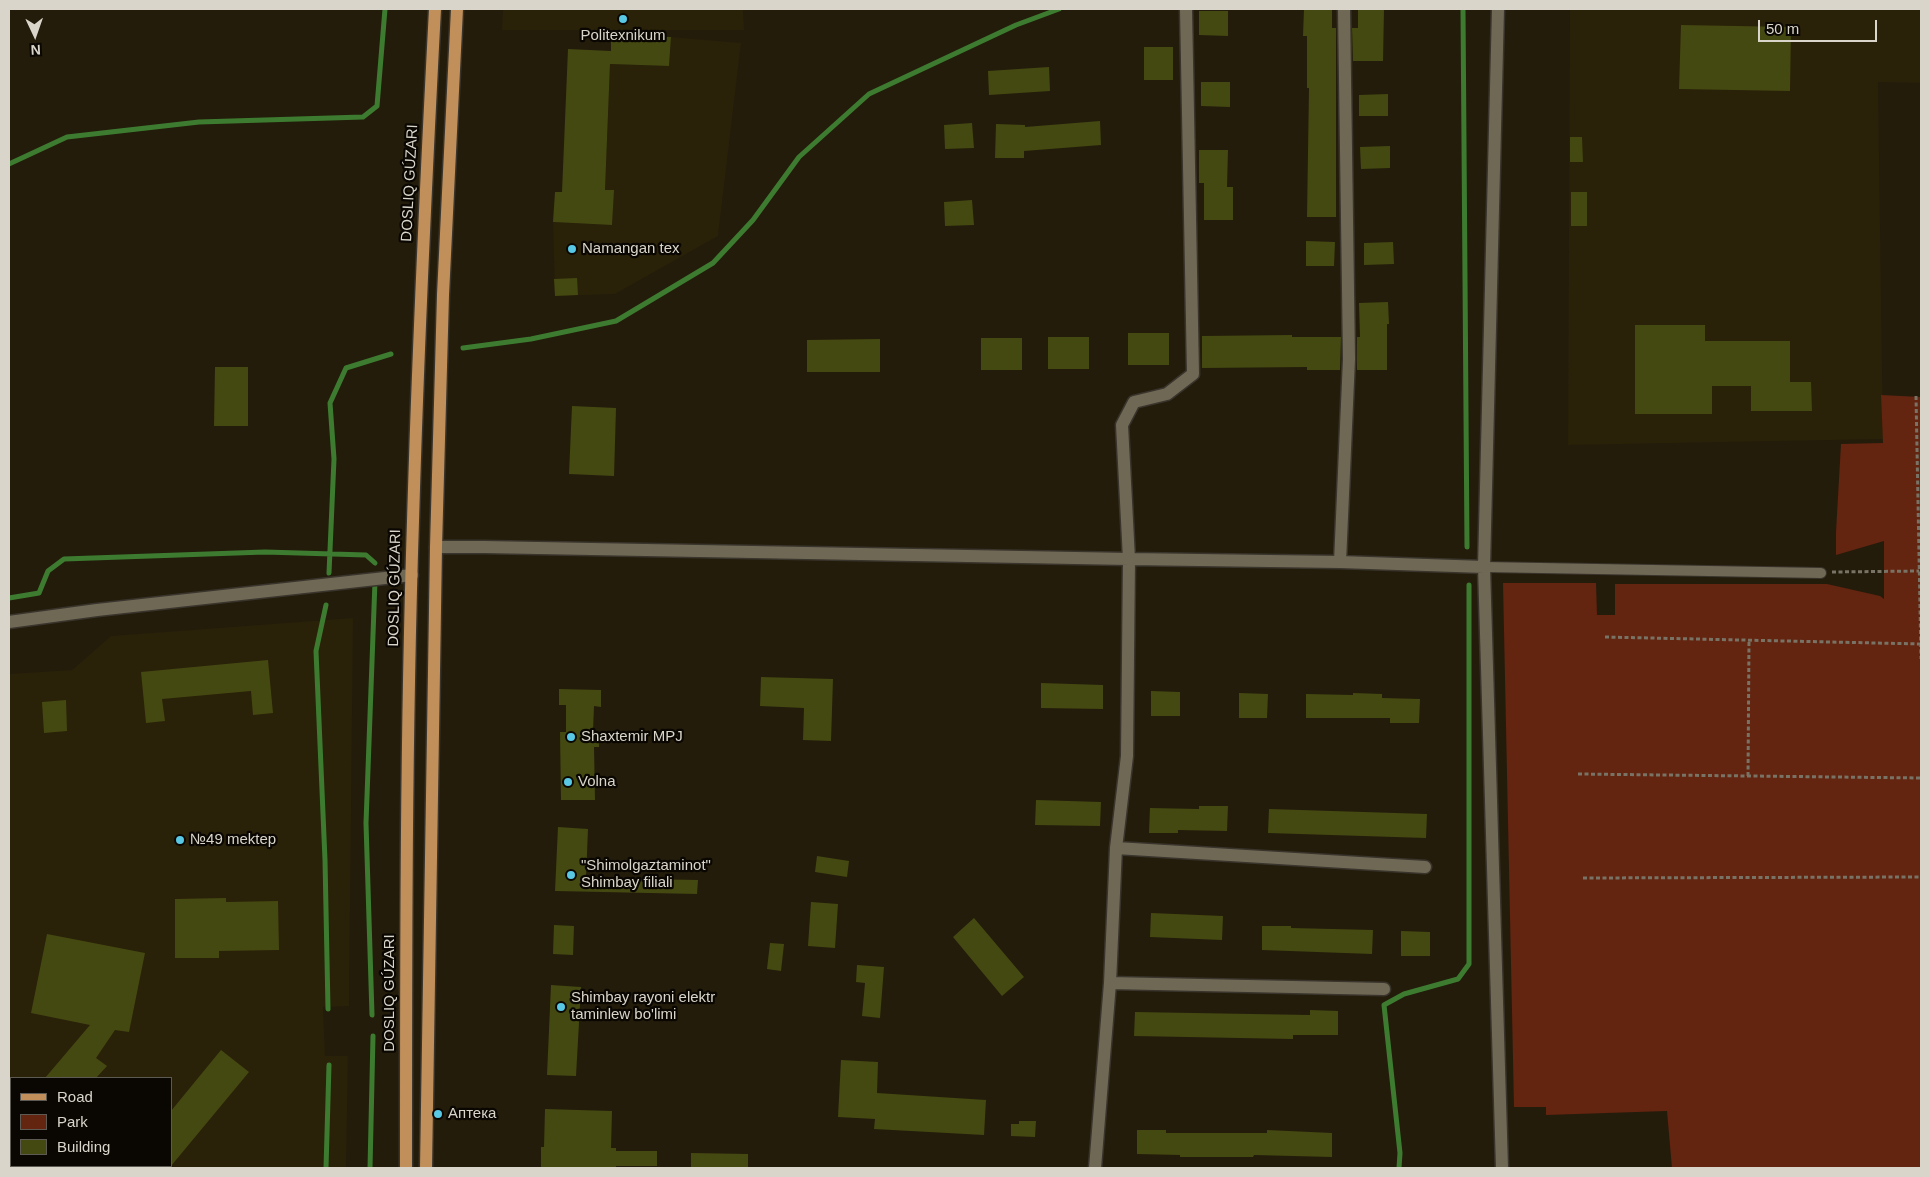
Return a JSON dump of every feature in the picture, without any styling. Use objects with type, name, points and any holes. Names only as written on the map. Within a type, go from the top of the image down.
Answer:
[{"type":"main road","points":[[406,1168],[407,876],[412,574],[424,224],[434,9]]},
{"type":"main road","points":[[426,1168],[436,547],[444,295],[457,9]]},
{"type":"street","points":[[1095,1168],[1110,983],[1116,848],[1127,756],[1129,559],[1122,425],[1134,402],[1166,394],[1193,374],[1186,9]]},
{"type":"street","points":[[1340,562],[1349,359],[1344,9]]},
{"type":"street","points":[[1498,9],[1484,567],[1502,1168]]},
{"type":"street","points":[[436,547],[484,546],[1340,562],[1484,567]]},
{"type":"street","points":[[9,622],[97,610],[412,574]]},
{"type":"street","points":[[1116,848],[1425,867]]},
{"type":"street","points":[[1110,983],[1384,989]]},
{"type":"lane","points":[[1484,567],[1821,573]]},
{"type":"path","points":[[1916,396],[1921,659]]},
{"type":"path","points":[[1821,573],[1920,571]]},
{"type":"path","points":[[1605,637],[1921,644]]},
{"type":"path","points":[[1748,776],[1749,640]]},
{"type":"path","points":[[1578,774],[1921,778]]},
{"type":"path","points":[[1583,878],[1921,877]]},
{"type":"shaded area","name":"Politexnikum","points":[[503,9],[743,9],[744,30],[502,30]]},
{"type":"shaded area","points":[[1570,9],[1921,9],[1921,83],[1878,82],[1883,439],[1568,445]]},
{"type":"shaded area","points":[[671,37],[741,43],[718,236],[615,294],[555,296],[553,222],[612,225],[613,191],[605,190],[610,64],[669,66]]},
{"type":"shaded area","name":"№49 mektep","points":[[353,618],[349,1006],[323,1007],[325,1056],[348,1056],[346,1168],[9,1168],[9,674],[72,670],[111,636]]},
{"type":"green space","points":[[1881,395],[1921,397],[1921,1168],[1672,1168],[1667,1111],[1546,1115],[1546,1107],[1514,1107],[1503,583],[1596,583],[1597,615],[1615,615],[1615,584],[1827,584],[1880,596],[1884,599],[1884,541],[1836,555],[1841,444],[1883,443]]},
{"type":"building","points":[[1304,9],[1332,9],[1332,28],[1336,28],[1336,217],[1307,217],[1309,88],[1307,88],[1307,36],[1303,36]]},
{"type":"building","points":[[1358,9],[1384,9],[1383,61],[1353,61],[1352,28],[1358,28]]},
{"type":"building","points":[[1199,11],[1228,11],[1228,36],[1199,35]]},
{"type":"building","points":[[1681,25],[1791,27],[1790,91],[1679,89]]},
{"type":"building","points":[[611,35],[671,37],[669,66],[610,64],[605,190],[614,190],[612,225],[553,222],[555,192],[562,192],[568,49],[611,51]]},
{"type":"building","points":[[1144,47],[1173,47],[1173,80],[1144,80]]},
{"type":"building","points":[[1049,67],[1050,91],[989,95],[988,71]]},
{"type":"building","points":[[1201,82],[1230,82],[1230,107],[1201,106]]},
{"type":"building","points":[[1388,94],[1388,116],[1359,116],[1359,95]]},
{"type":"building","points":[[1100,121],[1101,145],[1024,151],[1024,158],[995,158],[996,124],[1025,125],[1025,127]]},
{"type":"building","points":[[972,123],[974,148],[945,149],[944,125]]},
{"type":"building","points":[[1570,137],[1582,137],[1583,162],[1570,162]]},
{"type":"building","points":[[1390,146],[1390,168],[1361,169],[1360,147]]},
{"type":"building","points":[[1199,150],[1228,150],[1227,187],[1233,187],[1233,220],[1204,220],[1204,183],[1199,183]]},
{"type":"building","points":[[1571,192],[1587,192],[1587,226],[1571,226]]},
{"type":"building","points":[[972,200],[974,225],[945,226],[944,202]]},
{"type":"building","points":[[1306,241],[1335,242],[1334,266],[1306,266]]},
{"type":"building","points":[[1393,242],[1394,264],[1364,265],[1364,243]]},
{"type":"building","points":[[577,278],[578,295],[555,296],[554,279]]},
{"type":"building","points":[[1388,302],[1387,370],[1357,370],[1357,337],[1360,337],[1359,303]]},
{"type":"building","points":[[1635,325],[1705,325],[1705,341],[1790,341],[1790,382],[1811,382],[1812,411],[1751,411],[1751,386],[1712,386],[1712,414],[1635,414]]},
{"type":"building","points":[[1128,333],[1169,333],[1169,365],[1128,365]]},
{"type":"building","points":[[1292,335],[1292,337],[1341,337],[1340,370],[1307,370],[1307,367],[1202,368],[1202,336]]},
{"type":"building","points":[[1048,337],[1089,337],[1089,369],[1048,369]]},
{"type":"building","points":[[981,338],[1022,338],[1022,370],[981,370]]},
{"type":"building","points":[[880,339],[880,372],[807,372],[807,340]]},
{"type":"building","points":[[215,367],[248,367],[248,426],[214,426]]},
{"type":"building","points":[[572,406],[616,408],[614,476],[569,474]]},
{"type":"building","points":[[268,660],[273,713],[253,715],[251,691],[162,699],[165,721],[146,723],[141,672]]},
{"type":"building","points":[[761,677],[833,679],[831,741],[803,740],[804,708],[760,706]]},
{"type":"building","points":[[1041,683],[1103,685],[1103,709],[1041,708]]},
{"type":"building","points":[[559,689],[601,690],[601,707],[594,706],[593,731],[599,732],[599,747],[594,747],[595,800],[561,800],[560,732],[566,732],[566,705],[559,705]]},
{"type":"building","points":[[1151,691],[1180,692],[1180,716],[1151,716]]},
{"type":"building","points":[[1239,693],[1268,694],[1267,718],[1239,718]]},
{"type":"building","points":[[1353,693],[1382,694],[1382,698],[1420,699],[1419,723],[1390,723],[1390,718],[1306,718],[1306,694],[1353,695]]},
{"type":"building","points":[[66,700],[67,731],[44,733],[42,702]]},
{"type":"building","points":[[1036,800],[1101,802],[1100,826],[1035,825]]},
{"type":"building","points":[[1199,806],[1228,806],[1227,831],[1178,830],[1178,833],[1149,833],[1150,808],[1199,809]]},
{"type":"building","points":[[1269,809],[1427,814],[1426,838],[1268,833]]},
{"type":"building","points":[[558,827],[588,829],[586,878],[698,880],[697,894],[555,891]]},
{"type":"building","points":[[817,856],[849,861],[847,877],[815,872]]},
{"type":"building","points":[[226,898],[226,902],[278,901],[279,950],[219,951],[219,958],[175,958],[175,899]]},
{"type":"building","points":[[811,902],[838,904],[835,948],[808,946]]},
{"type":"building","points":[[1151,913],[1223,916],[1222,940],[1150,937]]},
{"type":"building","points":[[974,918],[1024,977],[1002,996],[953,937]]},
{"type":"building","points":[[554,925],[574,926],[573,955],[553,954]]},
{"type":"building","points":[[1262,926],[1373,930],[1372,954],[1262,950]]},
{"type":"building","points":[[1401,931],[1430,932],[1430,956],[1401,956]]},
{"type":"building","points":[[47,934],[145,953],[129,1032],[115,1030],[96,1058],[107,1066],[97,1077],[46,1077],[90,1025],[31,1013]]},
{"type":"building","points":[[770,943],[784,944],[781,971],[767,969]]},
{"type":"building","points":[[857,965],[884,967],[880,1018],[862,1016],[865,983],[856,982]]},
{"type":"building","points":[[551,985],[581,987],[576,1076],[547,1075]]},
{"type":"building","points":[[1310,1010],[1338,1011],[1338,1035],[1293,1035],[1293,1039],[1134,1036],[1135,1012],[1310,1015]]},
{"type":"building","points":[[221,1050],[249,1072],[172,1165],[172,1110]]},
{"type":"building","points":[[841,1060],[878,1062],[877,1093],[986,1100],[984,1135],[874,1129],[875,1119],[838,1117]]},
{"type":"building","points":[[545,1109],[612,1111],[611,1148],[616,1148],[616,1151],[657,1151],[657,1166],[541,1168],[541,1147],[544,1147]]},
{"type":"building","points":[[1019,1121],[1036,1121],[1035,1137],[1011,1136],[1011,1124],[1019,1124]]},
{"type":"building","points":[[1137,1130],[1166,1130],[1166,1133],[1267,1133],[1267,1130],[1332,1133],[1332,1157],[1254,1155],[1253,1157],[1180,1157],[1180,1155],[1137,1154]]},
{"type":"building","points":[[691,1153],[748,1154],[748,1168],[691,1168]]},
{"type":"waterway","points":[[9,164],[67,137],[199,122],[363,117],[377,106],[385,9]]},
{"type":"waterway","points":[[463,348],[531,339],[616,321],[713,263],[753,220],[799,157],[869,94],[1016,25],[1059,9]]},
{"type":"waterway","points":[[1463,9],[1467,547]]},
{"type":"waterway","points":[[329,573],[334,459],[330,403],[346,368],[391,354]]},
{"type":"waterway","points":[[9,598],[39,593],[48,571],[64,559],[265,552],[366,555],[375,563]]},
{"type":"waterway","points":[[372,1015],[366,823],[375,581]]},
{"type":"waterway","points":[[1399,1168],[1400,1153],[1384,1005],[1404,994],[1458,979],[1469,964],[1469,585]]},
{"type":"waterway","points":[[326,605],[316,651],[325,860],[328,1009]]},
{"type":"waterway","points":[[370,1168],[373,1036]]},
{"type":"waterway","points":[[326,1168],[329,1065]]},
{"type":"place","name":"Politexnikum","points":[[623,19]]},
{"type":"place","name":"Namangan tex","points":[[572,249]]},
{"type":"place","name":"Shaxtemir MPJ","points":[[571,737]]},
{"type":"place","name":"Volna","points":[[568,782]]},
{"type":"place","name":"№49 mektep","points":[[180,840]]},
{"type":"place","name":"\"Shimolgaztaminot\" Shimbay filiali","points":[[571,875]]},
{"type":"place","name":"Shimbay rayoni elektr taminlew bo'limi","points":[[561,1007]]},
{"type":"place","name":"Аптека","points":[[438,1114]]}]
